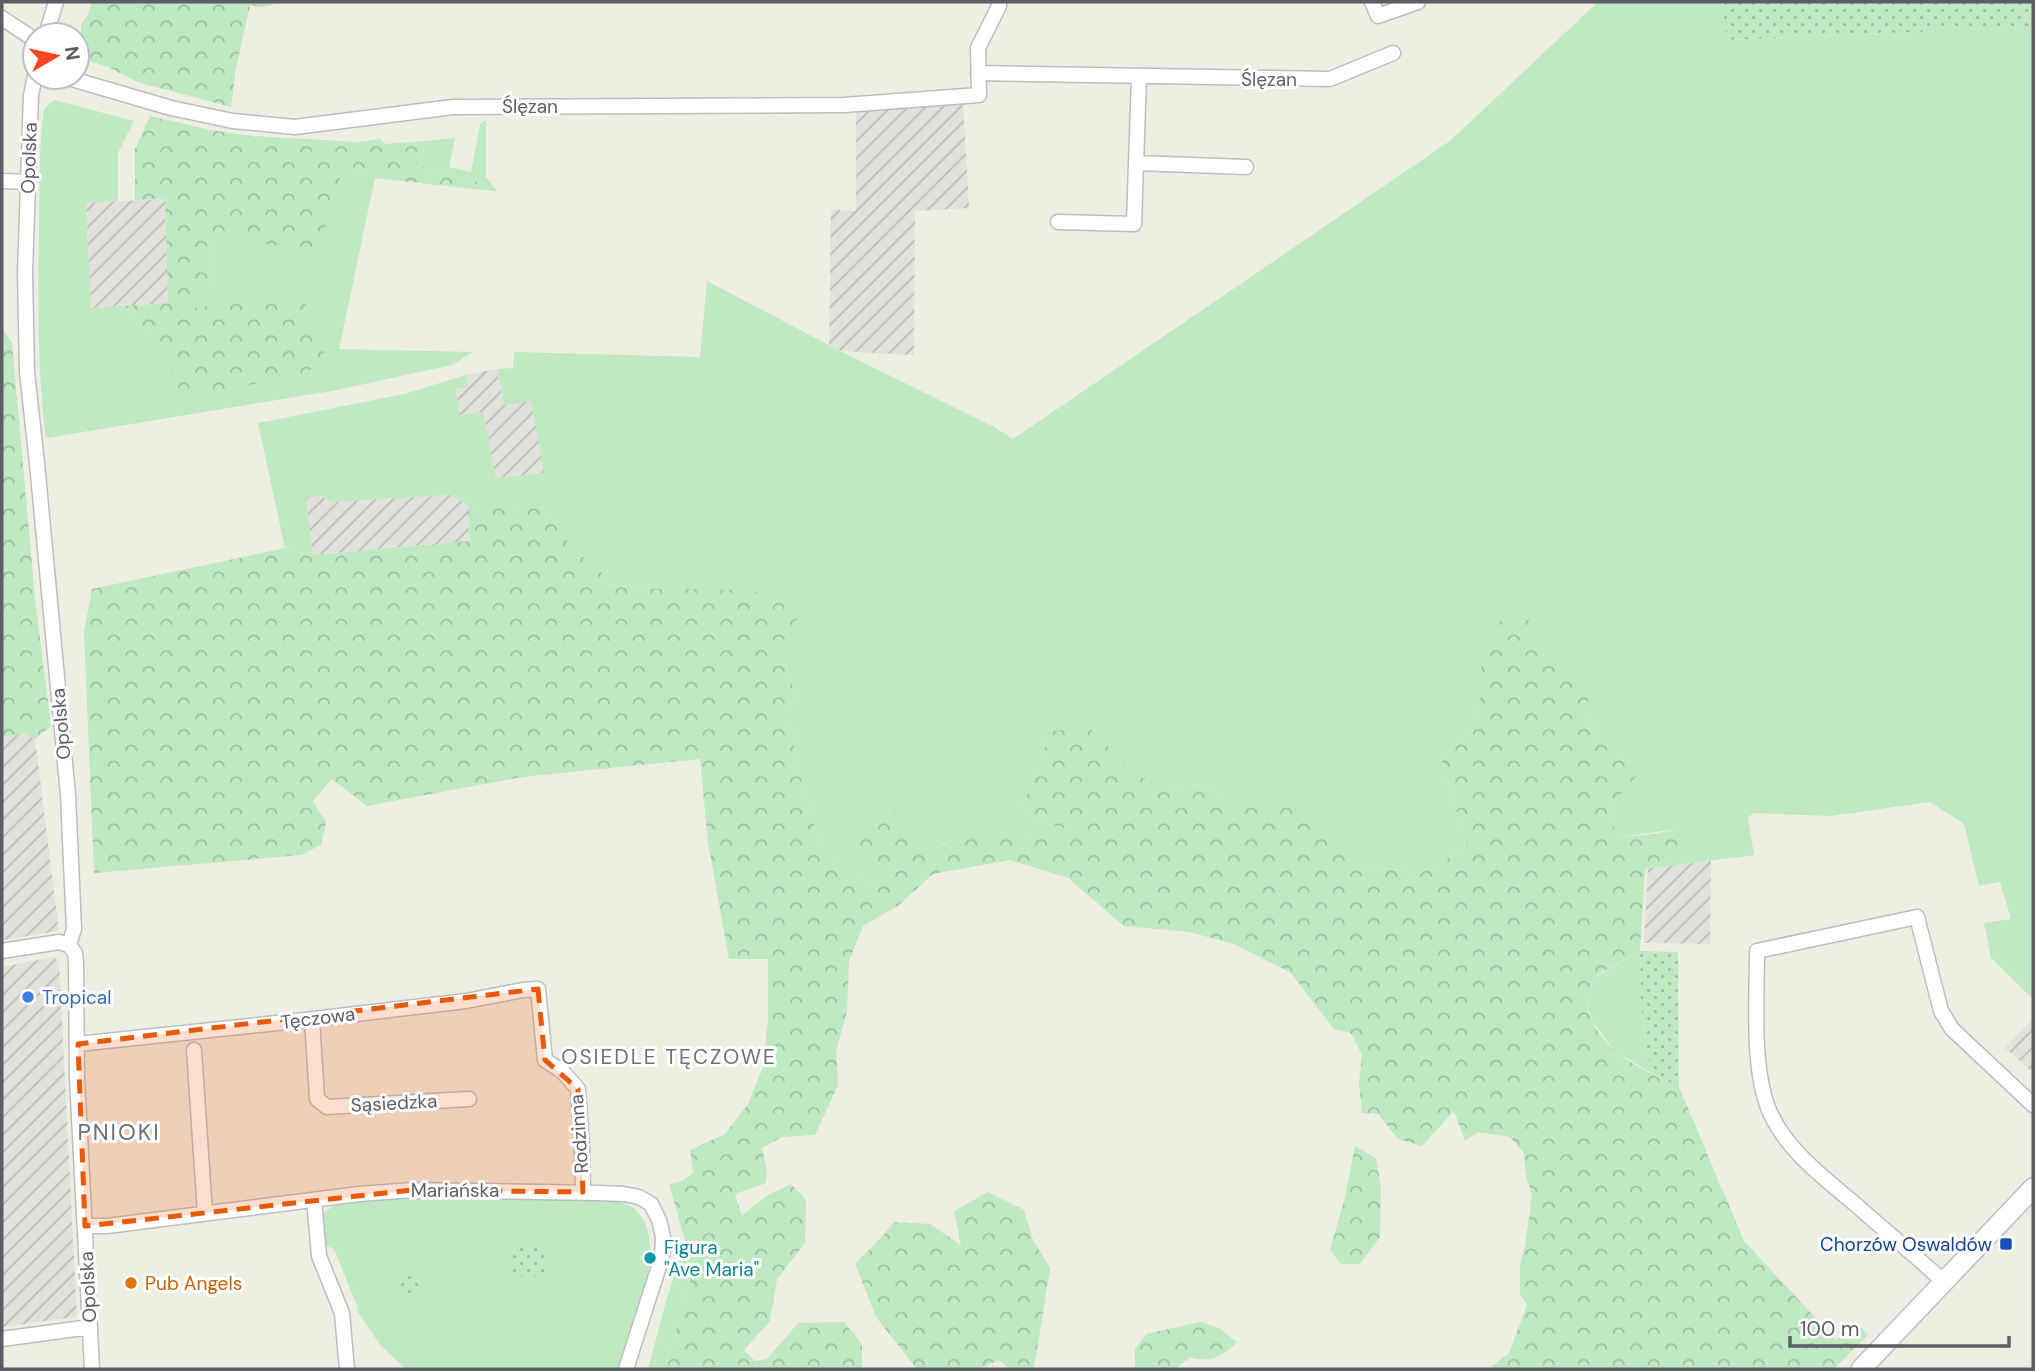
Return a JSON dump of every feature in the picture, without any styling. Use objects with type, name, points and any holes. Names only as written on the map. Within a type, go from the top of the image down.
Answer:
[{"type":"street","points":[[50,21],[56,2]]},
{"type":"street","name":"Ślęzan","points":[[91,85],[170,108],[233,121],[295,127],[453,107],[844,105],[979,95],[978,48],[999,2]]},
{"type":"street","points":[[1372,2],[1378,16],[1419,2]]},
{"type":"street","points":[[2,18],[21,31]]},
{"type":"street","name":"Ślęzan","points":[[978,73],[1330,79],[1393,53]]},
{"type":"street","points":[[1058,222],[1134,224],[1139,76]]},
{"type":"street","name":"Opolska","points":[[32,91],[25,273],[27,372],[68,795],[74,929],[69,945],[75,953],[76,963],[77,1078],[92,1369]]},
{"type":"street","points":[[1136,163],[1246,167]]},
{"type":"street","points":[[2,181],[28,182]]},
{"type":"street","points":[[1944,1282],[1810,1166],[1778,1126],[1768,1107],[1761,1082],[1758,1054],[1757,951],[1917,917],[1941,1012],[1952,1029],[2033,1105]]},
{"type":"street","points":[[2,951],[59,942],[69,945]]},
{"type":"street","name":"Tęczowa","points":[[78,1044],[466,1001],[523,990],[538,989],[539,1007]]},
{"type":"street","name":"Rodzinna","points":[[539,1007],[545,1060],[563,1072],[578,1089],[583,1192]]},
{"type":"street","name":"Sąsiedzka","points":[[312,1019],[317,1099],[327,1107],[469,1099]]},
{"type":"street","points":[[194,1050],[205,1213]]},
{"type":"street","points":[[1861,1369],[2033,1188]]},
{"type":"street","name":"Mariańska","points":[[85,1226],[107,1226],[359,1194],[412,1190],[583,1192],[639,1197],[650,1204],[659,1220],[663,1237],[662,1257],[626,1369]]},
{"type":"street","points":[[314,1200],[319,1256],[342,1313],[347,1369]]},
{"type":"street","points":[[2,1339],[90,1326]]},
{"type":"highlighted area","points":[[538,989],[545,1060],[578,1089],[583,1192],[413,1190],[85,1226],[78,1044]]},
{"type":"shaded area","points":[[963,103],[969,208],[915,211],[914,355],[840,351],[829,345],[831,210],[856,211],[856,111]]},
{"type":"shaded area","points":[[165,199],[168,303],[91,308],[86,203]]},
{"type":"shaded area","points":[[497,369],[504,405],[531,400],[545,473],[496,478],[483,412],[459,415],[456,389],[468,387],[466,375]]},
{"type":"shaded area","points":[[451,495],[468,505],[470,541],[313,555],[306,498],[321,496],[330,502]]},
{"type":"shaded area","points":[[23,733],[35,739],[59,931],[2,940],[2,737]]},
{"type":"shaded area","points":[[1711,861],[1710,944],[1644,943],[1648,868]]},
{"type":"shaded area","points":[[54,957],[59,962],[77,1317],[2,1327],[2,967]]},
{"type":"shaded area","points":[[2033,1019],[2033,1073],[2005,1048]]},
{"type":"green space","points":[[91,2],[273,2],[273,5],[262,7],[250,5],[236,68],[231,107],[137,82],[91,61],[91,21],[83,21]]},
{"type":"green space","points":[[1598,2],[1722,2],[1728,40],[2033,27],[2033,999],[1991,958],[1984,923],[2011,919],[2000,882],[1979,886],[1964,824],[1930,802],[1831,816],[1754,813],[1748,817],[1754,855],[1645,869],[1680,850],[1678,829],[1618,837],[1607,810],[1643,768],[1622,758],[1594,736],[1588,699],[1481,649],[1481,693],[1474,727],[1441,757],[1467,846],[1420,874],[1359,864],[1334,831],[1277,802],[1231,802],[1208,786],[1165,788],[1128,772],[1101,738],[1047,732],[1044,755],[1021,807],[1042,823],[1068,829],[1062,841],[1026,836],[944,843],[932,850],[857,855],[890,868],[874,886],[820,844],[795,758],[790,713],[794,689],[785,663],[659,589],[606,585],[603,574],[572,547],[546,509],[468,505],[451,495],[330,502],[321,496],[306,498],[313,555],[285,548],[258,423],[404,394],[466,375],[468,387],[456,389],[459,415],[483,412],[496,478],[544,473],[531,401],[504,405],[497,369],[513,368],[514,352],[700,357],[707,281],[1013,439],[1450,141]]},
{"type":"green space","points":[[1722,2],[2033,2],[2033,27],[1727,40]]},
{"type":"green space","points":[[54,100],[134,121],[118,153],[118,201],[86,203],[91,308],[125,306],[142,331],[166,345],[214,307],[191,308],[189,295],[208,287],[213,237],[344,163],[375,178],[339,349],[473,352],[452,365],[332,391],[46,438],[39,333],[40,168],[44,109]]},
{"type":"green space","points":[[150,116],[252,136],[357,142],[380,139],[385,144],[425,141],[420,166],[484,184],[483,190],[375,178],[344,163],[319,251],[213,237],[208,287],[190,295],[191,308],[303,298],[326,357],[308,372],[214,393],[175,387],[166,345],[142,331],[125,306],[168,303],[165,199],[135,200],[135,149]]},
{"type":"green space","points":[[484,121],[486,177],[497,191],[483,190],[484,184],[420,166],[425,141],[455,138],[449,167],[471,172],[480,124]]},
{"type":"green space","points":[[2,328],[12,343],[35,598],[51,726],[35,739],[23,733],[2,737]]},
{"type":"green space","points":[[468,505],[546,509],[572,547],[603,574],[606,585],[659,589],[751,590],[801,606],[785,663],[794,689],[790,713],[795,758],[820,844],[874,886],[890,868],[856,855],[868,822],[894,812],[932,849],[979,836],[1062,840],[1068,829],[1042,823],[1021,807],[1044,755],[1047,732],[1087,727],[1101,738],[1128,771],[1165,788],[1208,786],[1231,802],[1277,802],[1335,831],[1359,864],[1420,874],[1467,846],[1441,757],[1474,727],[1481,693],[1481,649],[1492,624],[1523,613],[1588,699],[1594,736],[1622,758],[1643,768],[1607,810],[1618,837],[1679,829],[1680,850],[1645,869],[1640,951],[1597,975],[1585,998],[1591,1019],[1617,1052],[1641,1068],[1679,1087],[1744,1241],[1836,1340],[1856,1323],[1868,1335],[1834,1369],[1489,1369],[1509,1353],[1527,1305],[1520,1294],[1520,1265],[1532,1196],[1525,1172],[1524,1153],[1510,1137],[1478,1132],[1465,1141],[1454,1111],[1422,1146],[1398,1139],[1378,1114],[1362,1113],[1359,1082],[1362,1055],[1351,1033],[1334,1029],[1291,973],[1234,944],[1189,932],[1124,926],[1068,878],[1010,860],[933,874],[899,905],[863,926],[849,961],[847,1012],[836,1051],[838,1085],[815,1135],[782,1137],[762,1148],[767,1172],[766,1183],[735,1194],[742,1216],[765,1197],[791,1184],[806,1200],[805,1243],[777,1279],[770,1321],[744,1350],[755,1361],[767,1359],[798,1323],[844,1322],[862,1344],[862,1369],[665,1369],[691,1279],[685,1240],[669,1184],[682,1181],[693,1173],[690,1150],[725,1134],[748,1104],[762,1070],[768,1022],[768,959],[729,959],[708,843],[700,759],[522,777],[367,806],[332,779],[313,801],[326,822],[321,845],[301,855],[94,873],[84,632],[92,589],[285,548],[313,555],[470,541]]},
{"type":"green space","points":[[1640,951],[1641,1007],[1651,1073],[1615,1051],[1592,1021],[1585,998],[1597,976]]},
{"type":"green space","points":[[1640,951],[1678,952],[1679,1087],[1651,1073],[1641,1007]]},
{"type":"green space","points":[[1355,1146],[1376,1158],[1381,1188],[1380,1237],[1360,1264],[1341,1264],[1330,1250],[1345,1197]]},
{"type":"green space","points":[[988,1192],[1024,1210],[1033,1240],[1050,1268],[1034,1369],[1009,1369],[999,1360],[979,1369],[917,1369],[876,1317],[855,1264],[894,1222],[930,1224],[961,1245],[954,1211]]},
{"type":"green space","points":[[405,1197],[611,1200],[633,1208],[646,1225],[650,1247],[648,1273],[634,1327],[618,1369],[406,1369],[381,1346],[356,1309],[358,1308],[334,1249],[324,1245],[322,1224],[327,1210],[346,1202]]},
{"type":"green space","points":[[685,1240],[691,1279],[665,1369],[648,1369],[665,1305]]},
{"type":"green space","points":[[512,1245],[545,1246],[544,1277],[512,1277]]},
{"type":"green space","points":[[421,1273],[421,1296],[399,1297],[398,1274]]},
{"type":"green space","points":[[1201,1322],[1219,1328],[1237,1342],[1226,1352],[1210,1359],[1190,1357],[1175,1369],[1135,1369],[1135,1349],[1146,1334]]},
{"type":"place","name":"Tropical","points":[[28,997]]},
{"type":"place","name":"Chorzów Oswaldów","points":[[2006,1244]]},
{"type":"place","name":"Figura \"Ave Maria\"","points":[[650,1258]]},
{"type":"place","name":"Pub Angels","points":[[131,1283]]},
{"type":"district","name":"OSIEDLE TĘCZOWE","points":[[669,1057]]},
{"type":"district","name":"PNIOKI","points":[[119,1132]]}]
